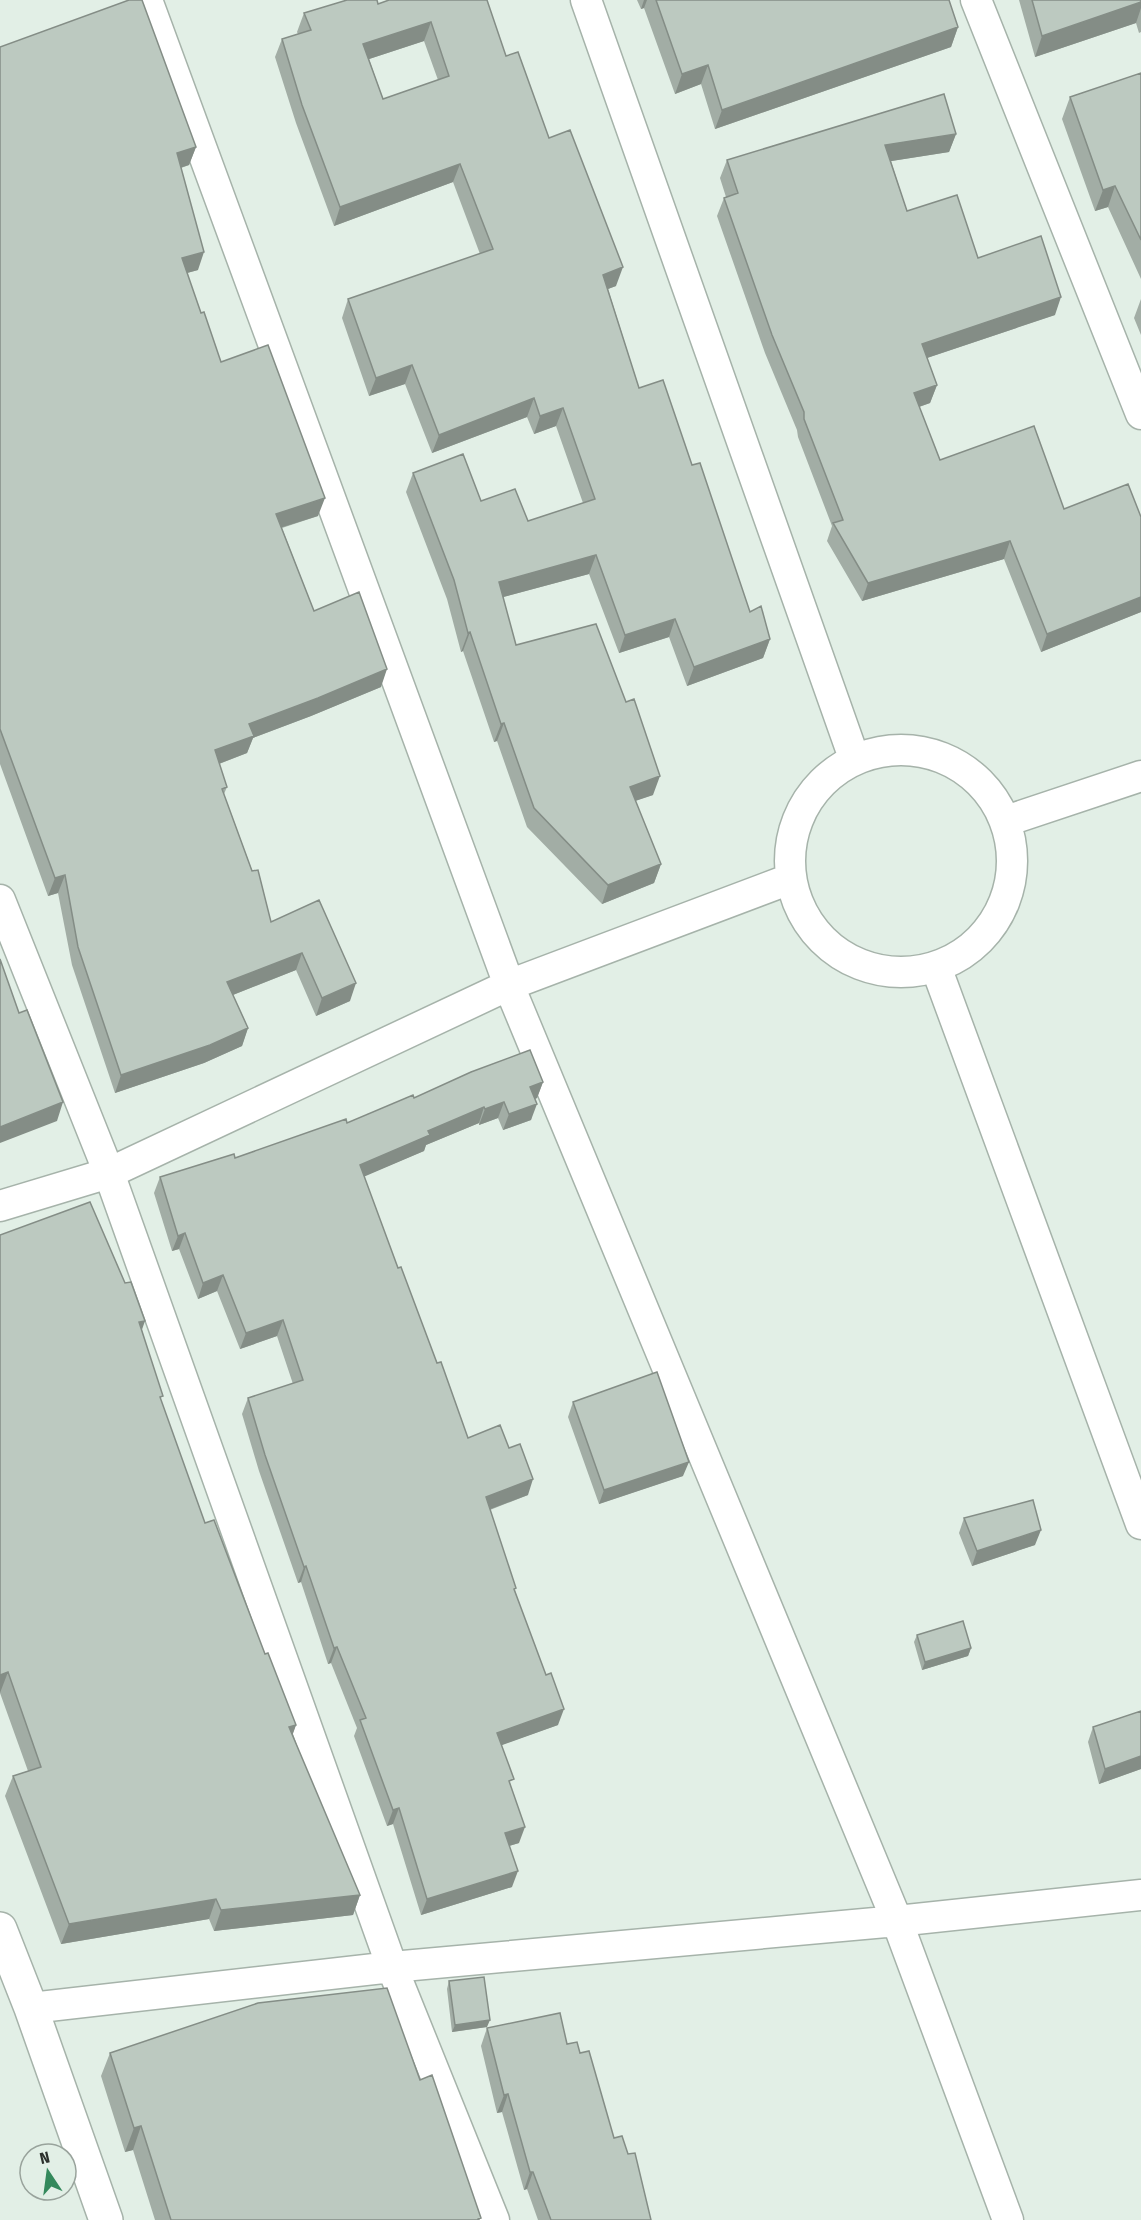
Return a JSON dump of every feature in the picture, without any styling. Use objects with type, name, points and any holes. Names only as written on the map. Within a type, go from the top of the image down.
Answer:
[{"type":"street","points":[[147,0],[509,985],[897,1921],[1008,2220]]},
{"type":"street","points":[[586,0],[854,758]]},
{"type":"street","points":[[976,0],[1141,414]]},
{"type":"street","points":[[892,751],[927,753],[961,767],[988,791],[1005,822],[1013,857],[1008,892],[993,925],[968,951],[936,967],[905,973],[874,970],[845,958],[820,939],[802,914],[790,879],[791,842],[803,808],[826,779],[854,758],[892,751]]},
{"type":"street","points":[[1005,822],[1141,776]]},
{"type":"street","points":[[0,1206],[108,1173],[509,985],[790,879]]},
{"type":"street","points":[[0,900],[108,1173],[392,1967],[494,2220]]},
{"type":"street","points":[[936,967],[1141,1524]]},
{"type":"street","points":[[31,2008],[392,1967],[897,1921],[1141,1895]]},
{"type":"street","points":[[0,1929],[31,2008],[106,2220]]},
{"type":"building","points":[[129,0],[142,0],[196,147],[177,153],[204,252],[182,258],[201,313],[204,312],[221,362],[268,345],[325,498],[276,514],[314,611],[359,592],[387,669],[249,724],[254,736],[215,750],[227,787],[222,789],[252,871],[258,870],[271,922],[319,900],[356,983],[322,998],[302,953],[227,982],[248,1028],[210,1045],[121,1075],[78,947],[65,875],[55,878],[0,729],[0,47]]},
{"type":"building","points":[[347,0],[377,0],[378,4],[389,0],[487,0],[506,56],[518,52],[549,138],[570,130],[623,267],[603,275],[639,388],[663,380],[692,465],[700,463],[750,612],[761,606],[770,639],[694,667],[675,619],[625,635],[596,555],[499,582],[516,645],[596,624],[626,702],[634,699],[660,776],[630,787],[661,864],[608,885],[534,808],[504,723],[501,724],[470,632],[468,633],[454,580],[413,473],[463,454],[481,501],[515,489],[528,521],[595,499],[563,408],[540,416],[534,398],[439,435],[412,365],[376,378],[348,299],[493,249],[460,164],[340,207],[302,105],[282,39],[311,30],[304,13]],"holes":[[[431,22],[449,76],[383,99],[363,44]]]},
{"type":"building","points":[[656,0],[949,0],[958,27],[722,110],[708,65],[682,74]]},
{"type":"building","points":[[1032,0],[1141,0],[1141,2],[1042,36]]},
{"type":"building","points":[[1141,73],[1141,240],[1115,186],[1103,190],[1070,97]]},
{"type":"building","points":[[944,94],[956,134],[885,145],[907,211],[957,195],[978,258],[1041,236],[1061,297],[922,344],[937,385],[914,393],[940,460],[1034,426],[1064,509],[1128,484],[1141,517],[1141,597],[1047,634],[1010,541],[868,583],[833,523],[843,520],[804,419],[804,412],[772,335],[724,198],[738,193],[727,160]]},
{"type":"building","points":[[0,959],[19,1013],[27,1010],[63,1102],[0,1127]]},
{"type":"building","points":[[530,1050],[543,1082],[530,1087],[537,1104],[509,1114],[504,1102],[485,1109],[484,1107],[428,1131],[430,1135],[360,1165],[398,1268],[401,1267],[437,1363],[441,1362],[468,1438],[500,1425],[509,1448],[520,1444],[533,1479],[486,1497],[516,1588],[514,1589],[546,1675],[551,1673],[564,1709],[497,1733],[514,1779],[509,1781],[525,1827],[505,1833],[518,1871],[427,1899],[399,1808],[393,1810],[360,1720],[366,1718],[337,1647],[334,1648],[306,1566],[304,1567],[248,1398],[303,1380],[283,1320],[246,1333],[223,1275],[203,1283],[185,1233],[178,1236],[160,1177],[234,1154],[235,1158],[346,1119],[347,1123]]},
{"type":"building","points":[[90,1202],[125,1283],[131,1282],[145,1321],[139,1322],[163,1396],[160,1397],[205,1523],[214,1520],[265,1654],[268,1653],[296,1725],[289,1727],[360,1895],[221,1910],[216,1899],[69,1924],[13,1776],[41,1767],[8,1672],[0,1675],[0,1235]]},
{"type":"building","points":[[657,1372],[689,1462],[604,1490],[573,1402]]},
{"type":"building","points":[[1033,1500],[1041,1530],[977,1551],[964,1518]]},
{"type":"building","points":[[963,1621],[971,1648],[925,1662],[917,1635]]},
{"type":"building","points":[[1141,1711],[1141,1756],[1105,1769],[1093,1727]]},
{"type":"building","points":[[484,1977],[490,2020],[455,2025],[449,1981]]},
{"type":"building","points":[[387,1988],[420,2080],[432,2075],[481,2218],[478,2220],[171,2220],[141,2126],[134,2128],[110,2053],[258,2003]]},
{"type":"building","points":[[560,2013],[567,2044],[577,2042],[580,2053],[589,2051],[614,2138],[622,2136],[628,2154],[635,2153],[651,2220],[551,2220],[533,2172],[530,2172],[508,2094],[504,2095],[487,2028]]}]
